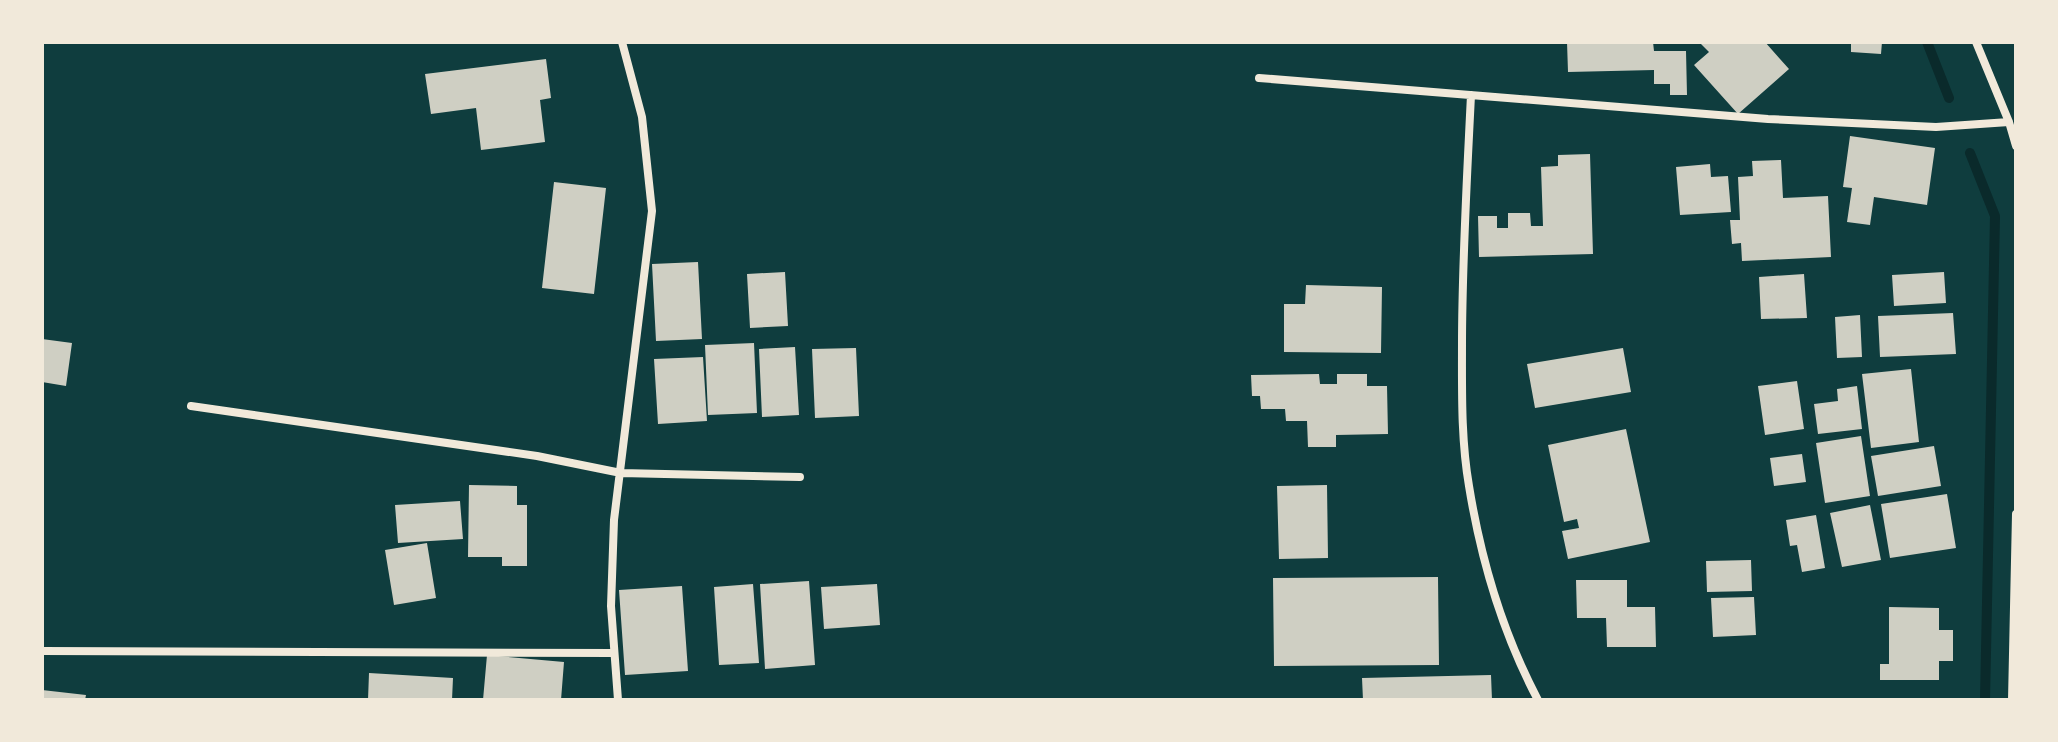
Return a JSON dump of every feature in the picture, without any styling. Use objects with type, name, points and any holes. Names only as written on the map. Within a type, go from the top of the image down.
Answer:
[{"type":"street","points":[[618,700],[611,606],[614,520],[652,211],[642,117],[622,42]]},
{"type":"street","points":[[1976,42],[2016,146]]},
{"type":"street","points":[[1259,78],[1783,120],[1936,127],[2009,122]]},
{"type":"street","points":[[1471,95],[1462,323],[1468,485],[1503,622],[1538,700]]},
{"type":"street","points":[[191,406],[537,456],[621,473],[800,477]]},
{"type":"street","points":[[2012,700],[2016,514]]},
{"type":"street","points":[[42,651],[614,653]]},
{"type":"building","points":[[1567,42],[1653,42],[1654,51],[1686,51],[1687,95],[1670,95],[1670,84],[1654,84],[1654,70],[1568,72]]},
{"type":"building","points":[[1765,42],[1789,69],[1738,114],[1694,65],[1709,52],[1701,44]]},
{"type":"building","points":[[1851,42],[1882,42],[1881,54],[1851,52]]},
{"type":"building","points":[[546,59],[551,98],[540,100],[545,142],[481,150],[476,108],[431,114],[425,74]]},
{"type":"building","points":[[1850,136],[1935,148],[1927,205],[1874,197],[1870,225],[1847,222],[1852,188],[1843,187]]},
{"type":"building","points":[[1590,154],[1593,254],[1479,257],[1478,216],[1497,216],[1497,228],[1508,228],[1508,213],[1530,213],[1531,226],[1543,226],[1541,167],[1558,166],[1558,155]]},
{"type":"building","points":[[1781,160],[1783,198],[1828,196],[1831,257],[1742,261],[1741,243],[1732,244],[1730,220],[1740,220],[1738,177],[1753,176],[1752,161]]},
{"type":"building","points":[[1710,164],[1711,177],[1728,176],[1731,212],[1680,215],[1676,167]]},
{"type":"building","points":[[554,182],[606,188],[594,294],[542,288]]},
{"type":"building","points":[[698,262],[702,339],[656,341],[652,264]]},
{"type":"building","points":[[785,272],[788,326],[750,328],[747,274]]},
{"type":"building","points":[[1944,272],[1946,303],[1894,306],[1892,275]]},
{"type":"building","points":[[1804,274],[1807,318],[1761,319],[1759,277]]},
{"type":"building","points":[[1306,285],[1382,287],[1381,353],[1284,352],[1284,304],[1305,304]]},
{"type":"building","points":[[1953,313],[1956,354],[1880,357],[1878,316]]},
{"type":"building","points":[[1860,315],[1862,357],[1837,358],[1835,317]]},
{"type":"building","points":[[42,339],[72,343],[66,386],[42,382]]},
{"type":"building","points":[[754,343],[757,413],[708,415],[705,345]]},
{"type":"building","points":[[795,347],[799,415],[762,417],[759,349]]},
{"type":"building","points":[[856,348],[859,416],[815,418],[812,349]]},
{"type":"building","points":[[1623,348],[1631,392],[1535,408],[1527,364]]},
{"type":"building","points":[[703,357],[707,421],[658,424],[654,359]]},
{"type":"building","points":[[1911,369],[1919,442],[1871,448],[1862,374]]},
{"type":"building","points":[[1319,374],[1320,384],[1337,384],[1337,374],[1367,374],[1367,386],[1387,386],[1388,434],[1336,435],[1336,447],[1308,447],[1307,421],[1286,421],[1285,409],[1261,409],[1260,396],[1252,396],[1251,375]]},
{"type":"building","points":[[1797,381],[1804,429],[1765,435],[1758,386]]},
{"type":"building","points":[[1857,386],[1862,429],[1818,434],[1814,404],[1838,401],[1837,389]]},
{"type":"building","points":[[1626,429],[1650,542],[1568,559],[1562,531],[1579,528],[1577,519],[1564,522],[1548,445]]},
{"type":"building","points":[[1861,436],[1870,496],[1825,503],[1816,443]]},
{"type":"building","points":[[1934,446],[1941,486],[1878,496],[1871,456]]},
{"type":"building","points":[[1802,454],[1806,482],[1774,486],[1770,458]]},
{"type":"building","points":[[469,485],[517,486],[517,505],[527,505],[527,566],[502,566],[502,557],[468,557]]},
{"type":"building","points":[[1327,485],[1328,558],[1279,559],[1277,486]]},
{"type":"building","points":[[1947,494],[1956,548],[1890,558],[1881,504]]},
{"type":"building","points":[[460,501],[463,539],[398,543],[395,505]]},
{"type":"building","points":[[1870,505],[1881,560],[1842,567],[1830,513]]},
{"type":"building","points":[[1816,515],[1825,568],[1802,572],[1797,545],[1790,546],[1786,520]]},
{"type":"building","points":[[427,543],[436,598],[394,605],[385,550]]},
{"type":"building","points":[[1751,560],[1752,591],[1707,592],[1706,561]]},
{"type":"building","points":[[1438,577],[1439,665],[1274,666],[1273,578]]},
{"type":"building","points":[[1576,580],[1627,580],[1627,607],[1655,607],[1656,647],[1607,647],[1606,618],[1577,618]]},
{"type":"building","points":[[809,581],[815,665],[765,669],[760,584]]},
{"type":"building","points":[[753,584],[759,663],[719,665],[714,587]]},
{"type":"building","points":[[877,584],[880,625],[824,629],[821,587]]},
{"type":"building","points":[[682,586],[688,671],[625,675],[619,590]]},
{"type":"building","points":[[1754,597],[1756,635],[1713,637],[1711,598]]},
{"type":"building","points":[[1889,607],[1939,608],[1939,630],[1953,630],[1953,661],[1939,661],[1939,680],[1880,680],[1880,664],[1889,664]]},
{"type":"building","points":[[487,655],[564,662],[561,700],[483,700]]},
{"type":"building","points":[[369,673],[453,678],[452,700],[368,700]]},
{"type":"building","points":[[1491,675],[1492,700],[1363,700],[1362,678]]},
{"type":"building","points":[[42,690],[86,695],[85,700],[42,700]]},
{"type":"waterway","points":[[1927,42],[1949,98]]},
{"type":"waterway","points":[[1970,153],[1995,216],[1985,700]]}]
